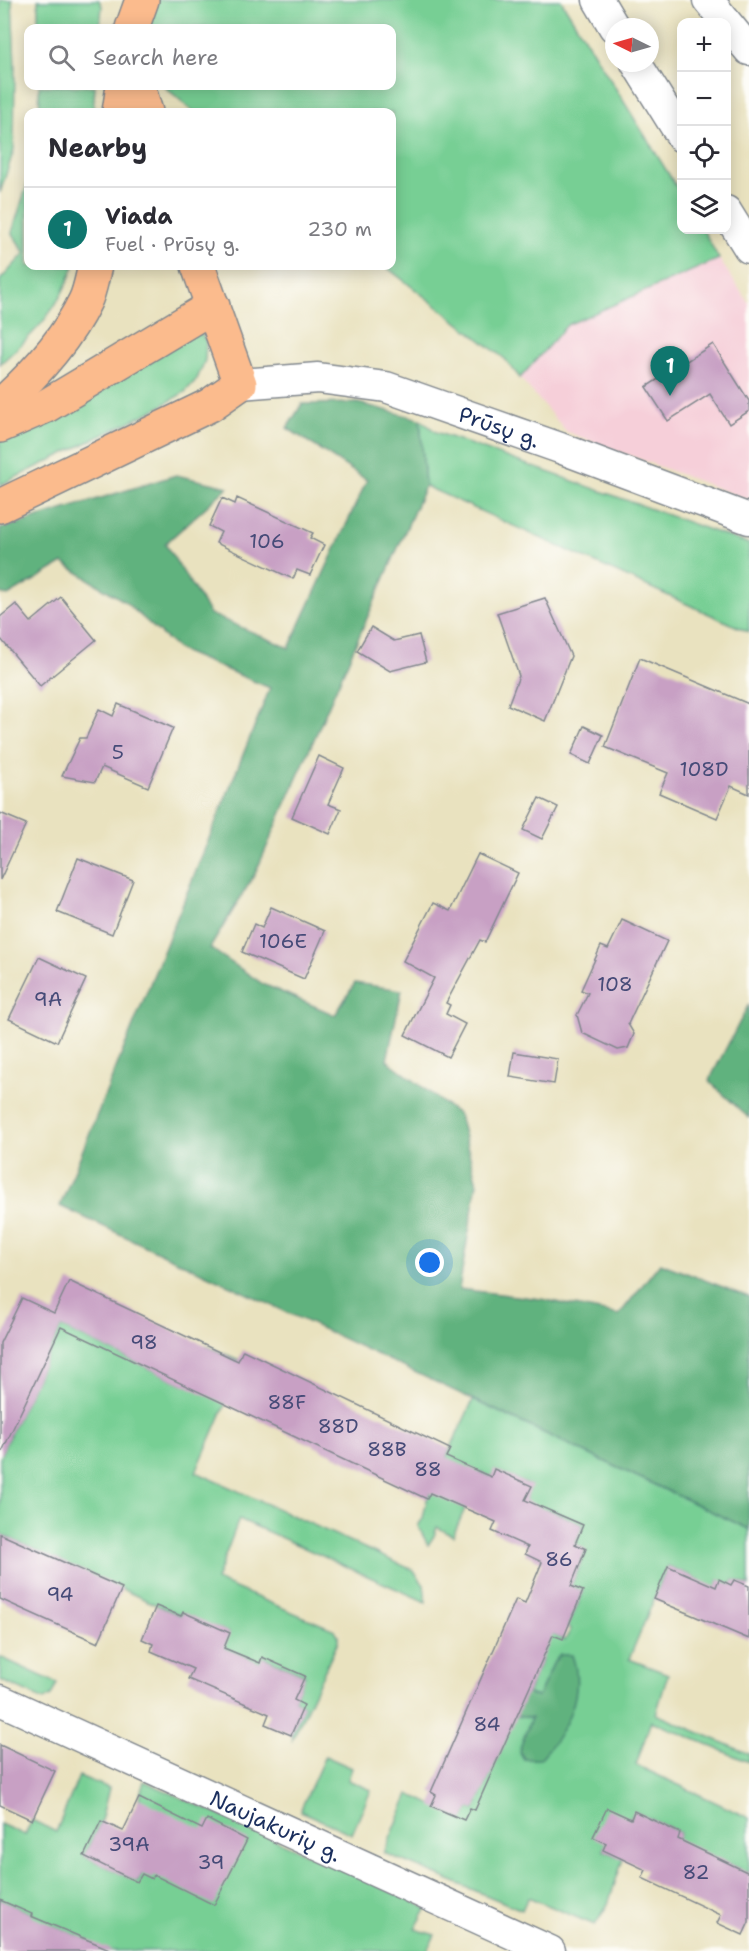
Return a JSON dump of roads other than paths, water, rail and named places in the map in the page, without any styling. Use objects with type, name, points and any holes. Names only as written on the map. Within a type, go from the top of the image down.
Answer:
[{"type":"main road","points":[[133,24],[142,0]]},
{"type":"main road","points":[[120,108],[122,90]]},
{"type":"main road","points":[[139,90],[145,108]]},
{"type":"main road","points":[[0,406],[60,342],[86,300],[94,270]]},
{"type":"main road","points":[[0,506],[210,405],[240,384],[200,270]]},
{"type":"main road","points":[[0,426],[46,406],[213,306]]},
{"type":"street","points":[[598,0],[609,18]]},
{"type":"street","points":[[708,0],[749,50]]},
{"type":"street","points":[[641,72],[677,130]]},
{"type":"street","points":[[731,219],[749,248]]},
{"type":"street","name":"Prūsų g.","points":[[240,384],[318,378],[386,387],[560,448],[749,519]]},
{"type":"street","name":"Naujakurių g.","points":[[0,1700],[550,1951]]},
{"type":"place","name":"Viada","points":[[670,396]]}]
